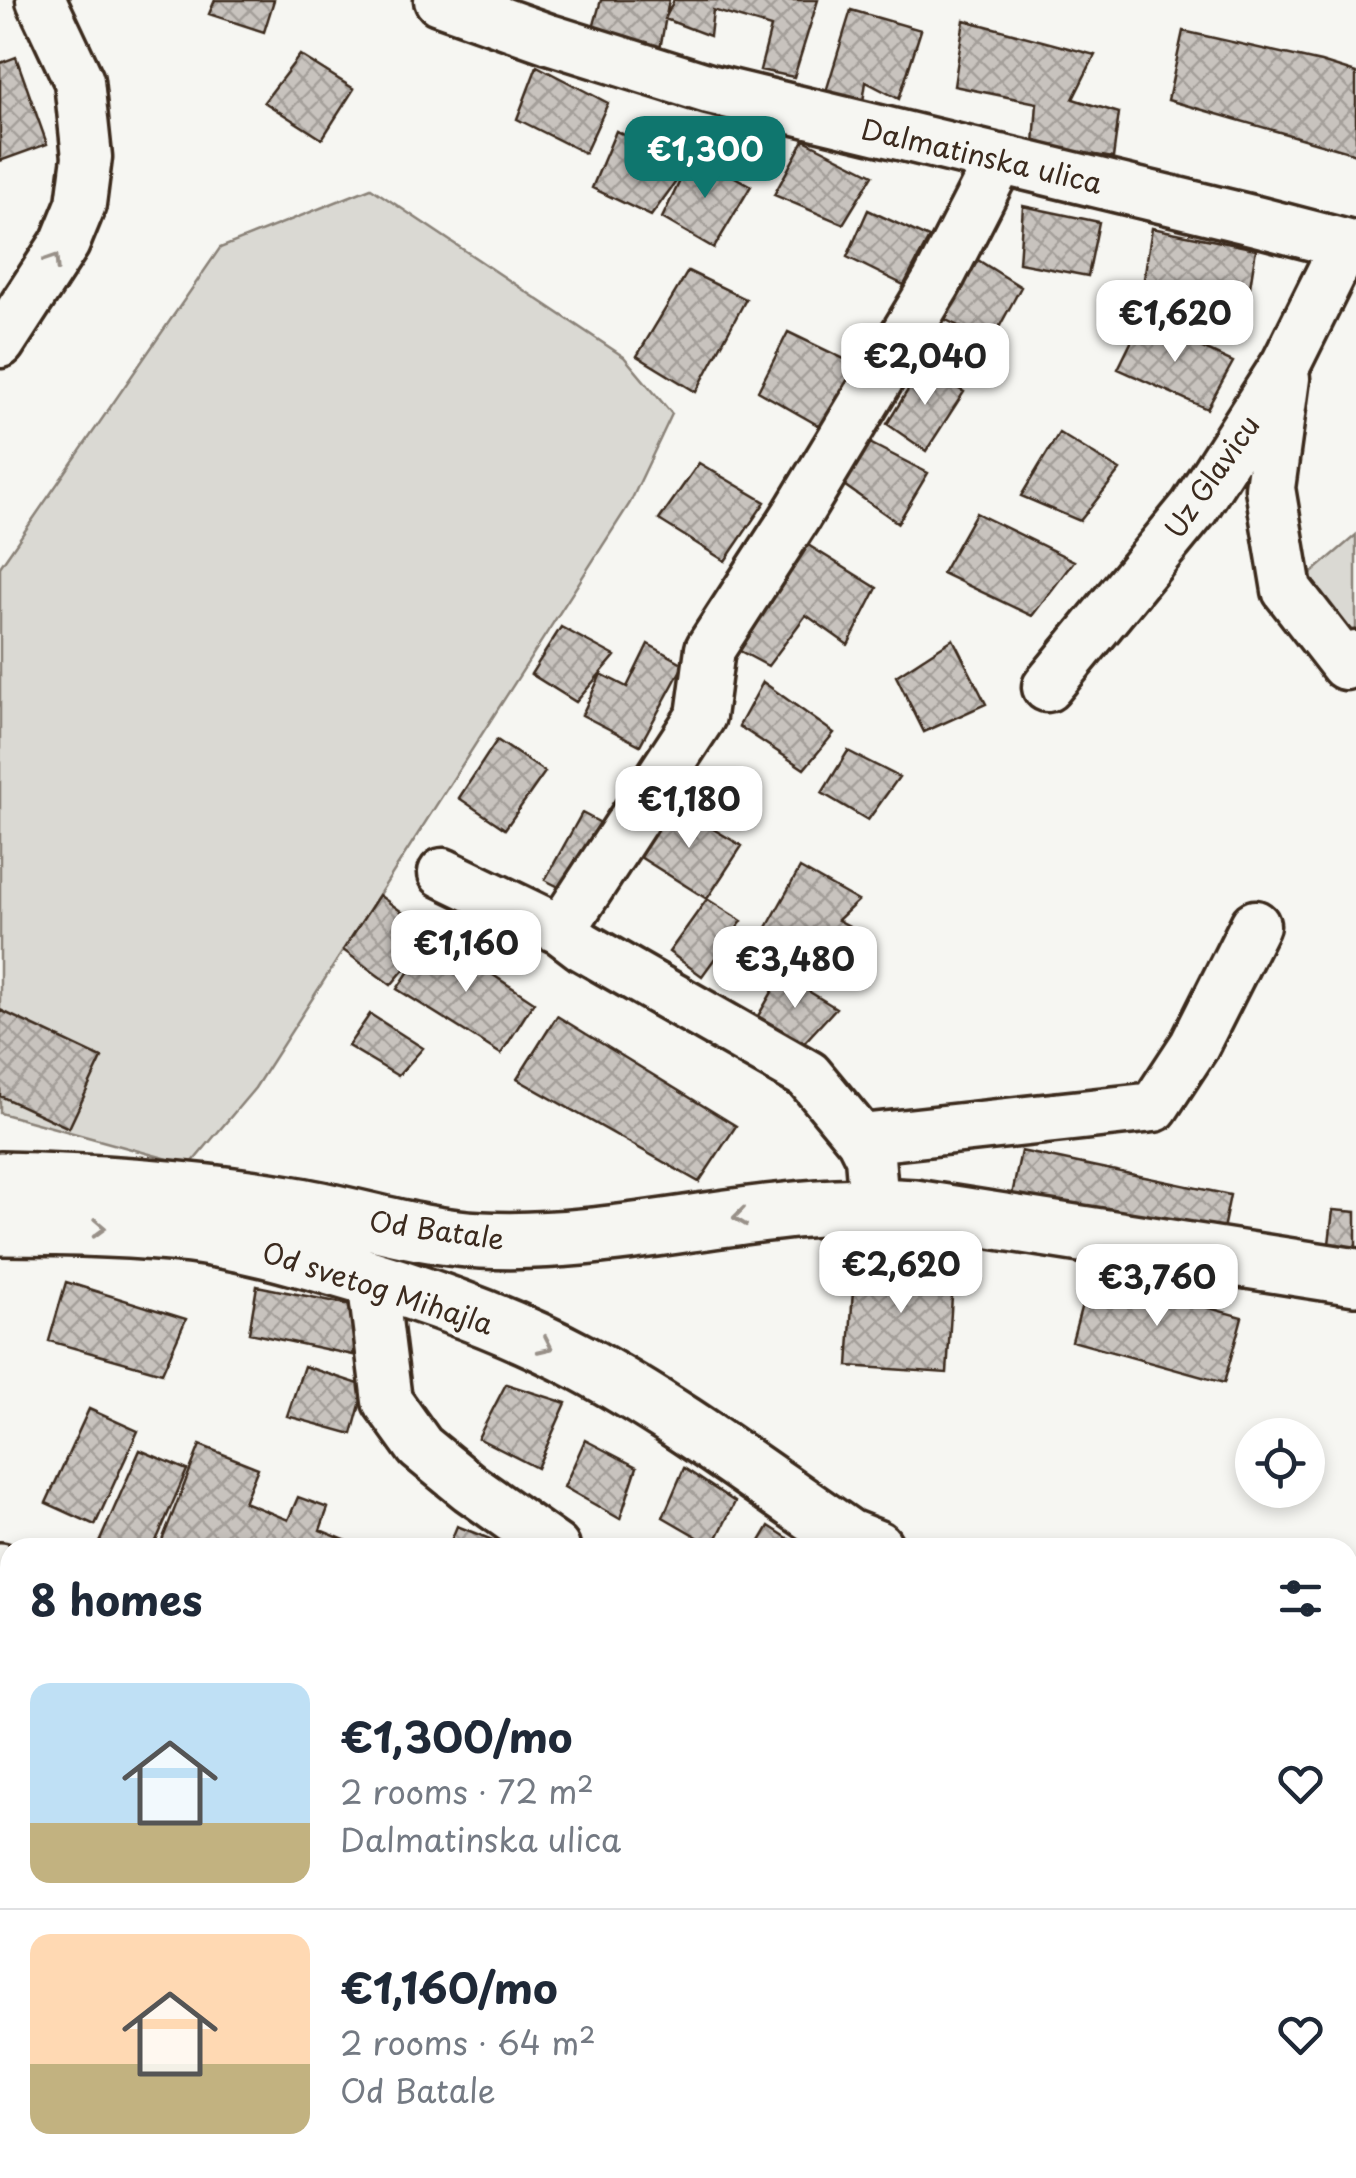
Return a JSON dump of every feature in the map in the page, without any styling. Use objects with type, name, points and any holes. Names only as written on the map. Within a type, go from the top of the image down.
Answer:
[{"type":"main road","name":"Od Batale","points":[[0,1216],[79,1182],[192,1190],[292,1204],[427,1233],[482,1240],[625,1234],[819,1207],[874,1205],[1356,1276]]},
{"type":"main road","name":"Od svetog Mihajla","points":[[0,1216],[193,1236],[268,1249],[473,1312],[578,1361],[673,1416],[850,1538]]},
{"type":"street","points":[[0,343],[64,244],[81,204],[87,157],[79,81],[41,0]]},
{"type":"street","name":"Dalmatinska ulica","points":[[439,0],[709,89],[1350,246]]},
{"type":"street","points":[[560,930],[701,716],[710,649],[937,282],[1000,159]]},
{"type":"street","name":"Uz Glavicu","points":[[1047,688],[1194,508],[1286,364],[1350,246]]},
{"type":"street","points":[[1286,364],[1270,488],[1287,590],[1345,665],[1356,656]]},
{"type":"street","points":[[443,874],[560,930],[808,1075],[862,1139],[870,1156],[874,1205]]},
{"type":"street","points":[[862,1139],[1154,1107],[1194,1046],[1255,926]]},
{"type":"street","points":[[372,1279],[387,1401],[420,1447],[542,1538]]},
{"type":"shaded area","points":[[371,188],[624,357],[672,414],[630,503],[255,1088],[190,1165],[0,1113],[0,567],[220,248]]},
{"type":"shaded area","points":[[1356,535],[1356,653],[1300,583]]},
{"type":"building","points":[[215,0],[274,0],[264,32],[209,14]]},
{"type":"building","points":[[601,0],[669,0],[660,49],[592,32]]},
{"type":"building","points":[[674,0],[818,0],[794,77],[760,70],[771,27],[713,10],[710,36],[665,19]]},
{"type":"building","points":[[851,10],[921,30],[899,99],[866,82],[862,108],[825,95]]},
{"type":"building","points":[[964,20],[1095,55],[1073,99],[1119,113],[1113,158],[1034,144],[1037,103],[954,86]]},
{"type":"building","points":[[1183,31],[1356,73],[1356,154],[1168,100]]},
{"type":"building","points":[[300,55],[354,89],[322,139],[264,102]]},
{"type":"building","points":[[16,57],[47,144],[0,161],[0,63]]},
{"type":"building","points":[[537,66],[608,103],[585,153],[517,119]]},
{"type":"building","points":[[616,131],[688,165],[651,216],[592,188]]},
{"type":"building","points":[[804,140],[873,175],[843,224],[774,195]]},
{"type":"building","points":[[693,154],[751,186],[714,248],[662,218]]},
{"type":"building","points":[[1023,206],[1099,222],[1088,276],[1019,263]]},
{"type":"building","points":[[868,210],[929,238],[904,285],[847,257]]},
{"type":"building","points":[[1152,228],[1256,249],[1247,306],[1143,285]]},
{"type":"building","points":[[970,255],[1021,287],[991,342],[938,316]]},
{"type":"building","points":[[688,271],[746,299],[696,392],[637,356]]},
{"type":"building","points":[[1142,320],[1233,362],[1207,409],[1118,369]]},
{"type":"building","points":[[788,332],[859,366],[823,428],[758,391]]},
{"type":"building","points":[[922,367],[964,392],[926,451],[887,424]]},
{"type":"building","points":[[1059,433],[1120,470],[1080,521],[1021,496]]},
{"type":"building","points":[[862,439],[928,473],[898,523],[841,483]]},
{"type":"building","points":[[699,463],[765,502],[725,561],[659,520]]},
{"type":"building","points":[[976,513],[1074,561],[1032,616],[942,573]]},
{"type":"building","points":[[800,540],[877,588],[848,645],[806,615],[768,666],[729,645]]},
{"type":"building","points":[[561,627],[615,656],[576,702],[531,674]]},
{"type":"building","points":[[953,639],[986,704],[924,732],[896,676]]},
{"type":"building","points":[[648,644],[684,664],[640,745],[582,715],[601,674],[627,687]]},
{"type":"building","points":[[763,682],[834,733],[804,769],[739,726]]},
{"type":"building","points":[[497,740],[545,772],[505,829],[459,798]]},
{"type":"building","points":[[848,751],[899,777],[868,820],[822,793]]},
{"type":"building","points":[[667,802],[742,846],[707,899],[640,857]]},
{"type":"building","points":[[582,813],[612,829],[573,894],[545,880]]},
{"type":"building","points":[[800,868],[858,901],[838,920],[855,929],[825,968],[765,931]]},
{"type":"building","points":[[379,895],[433,935],[391,985],[343,950]]},
{"type":"building","points":[[707,899],[742,921],[702,976],[669,952]]},
{"type":"building","points":[[433,935],[534,1002],[501,1054],[397,989]]},
{"type":"building","points":[[782,975],[836,1008],[801,1046],[758,1016]]},
{"type":"building","points":[[0,1010],[102,1058],[69,1128],[0,1096]]},
{"type":"building","points":[[370,1014],[423,1048],[398,1076],[348,1046]]},
{"type":"building","points":[[557,1016],[736,1126],[699,1182],[517,1079]]},
{"type":"building","points":[[1021,1151],[1230,1195],[1221,1239],[1012,1195]]},
{"type":"building","points":[[1333,1210],[1356,1212],[1356,1255],[1328,1252]]},
{"type":"building","points":[[855,1259],[954,1266],[947,1373],[848,1366]]},
{"type":"building","points":[[1090,1275],[1242,1317],[1224,1383],[1072,1341]]},
{"type":"building","points":[[66,1282],[186,1319],[162,1373],[49,1341]]},
{"type":"building","points":[[257,1286],[361,1307],[353,1355],[249,1333]]},
{"type":"building","points":[[304,1366],[365,1386],[352,1434],[287,1416]]},
{"type":"building","points":[[506,1384],[566,1403],[537,1468],[478,1438]]},
{"type":"building","points":[[89,1409],[138,1431],[95,1525],[46,1503]]},
{"type":"building","points":[[585,1440],[637,1467],[620,1519],[564,1487]]},
{"type":"building","points":[[200,1445],[258,1468],[244,1502],[288,1520],[298,1497],[328,1508],[320,1530],[340,1538],[163,1538]]},
{"type":"building","points":[[140,1450],[187,1470],[157,1538],[101,1538]]},
{"type":"building","points":[[684,1468],[735,1502],[717,1538],[699,1538],[663,1517]]},
{"type":"building","points":[[457,1526],[487,1538],[452,1538]]},
{"type":"building","points":[[769,1526],[788,1538],[762,1538]]}]
